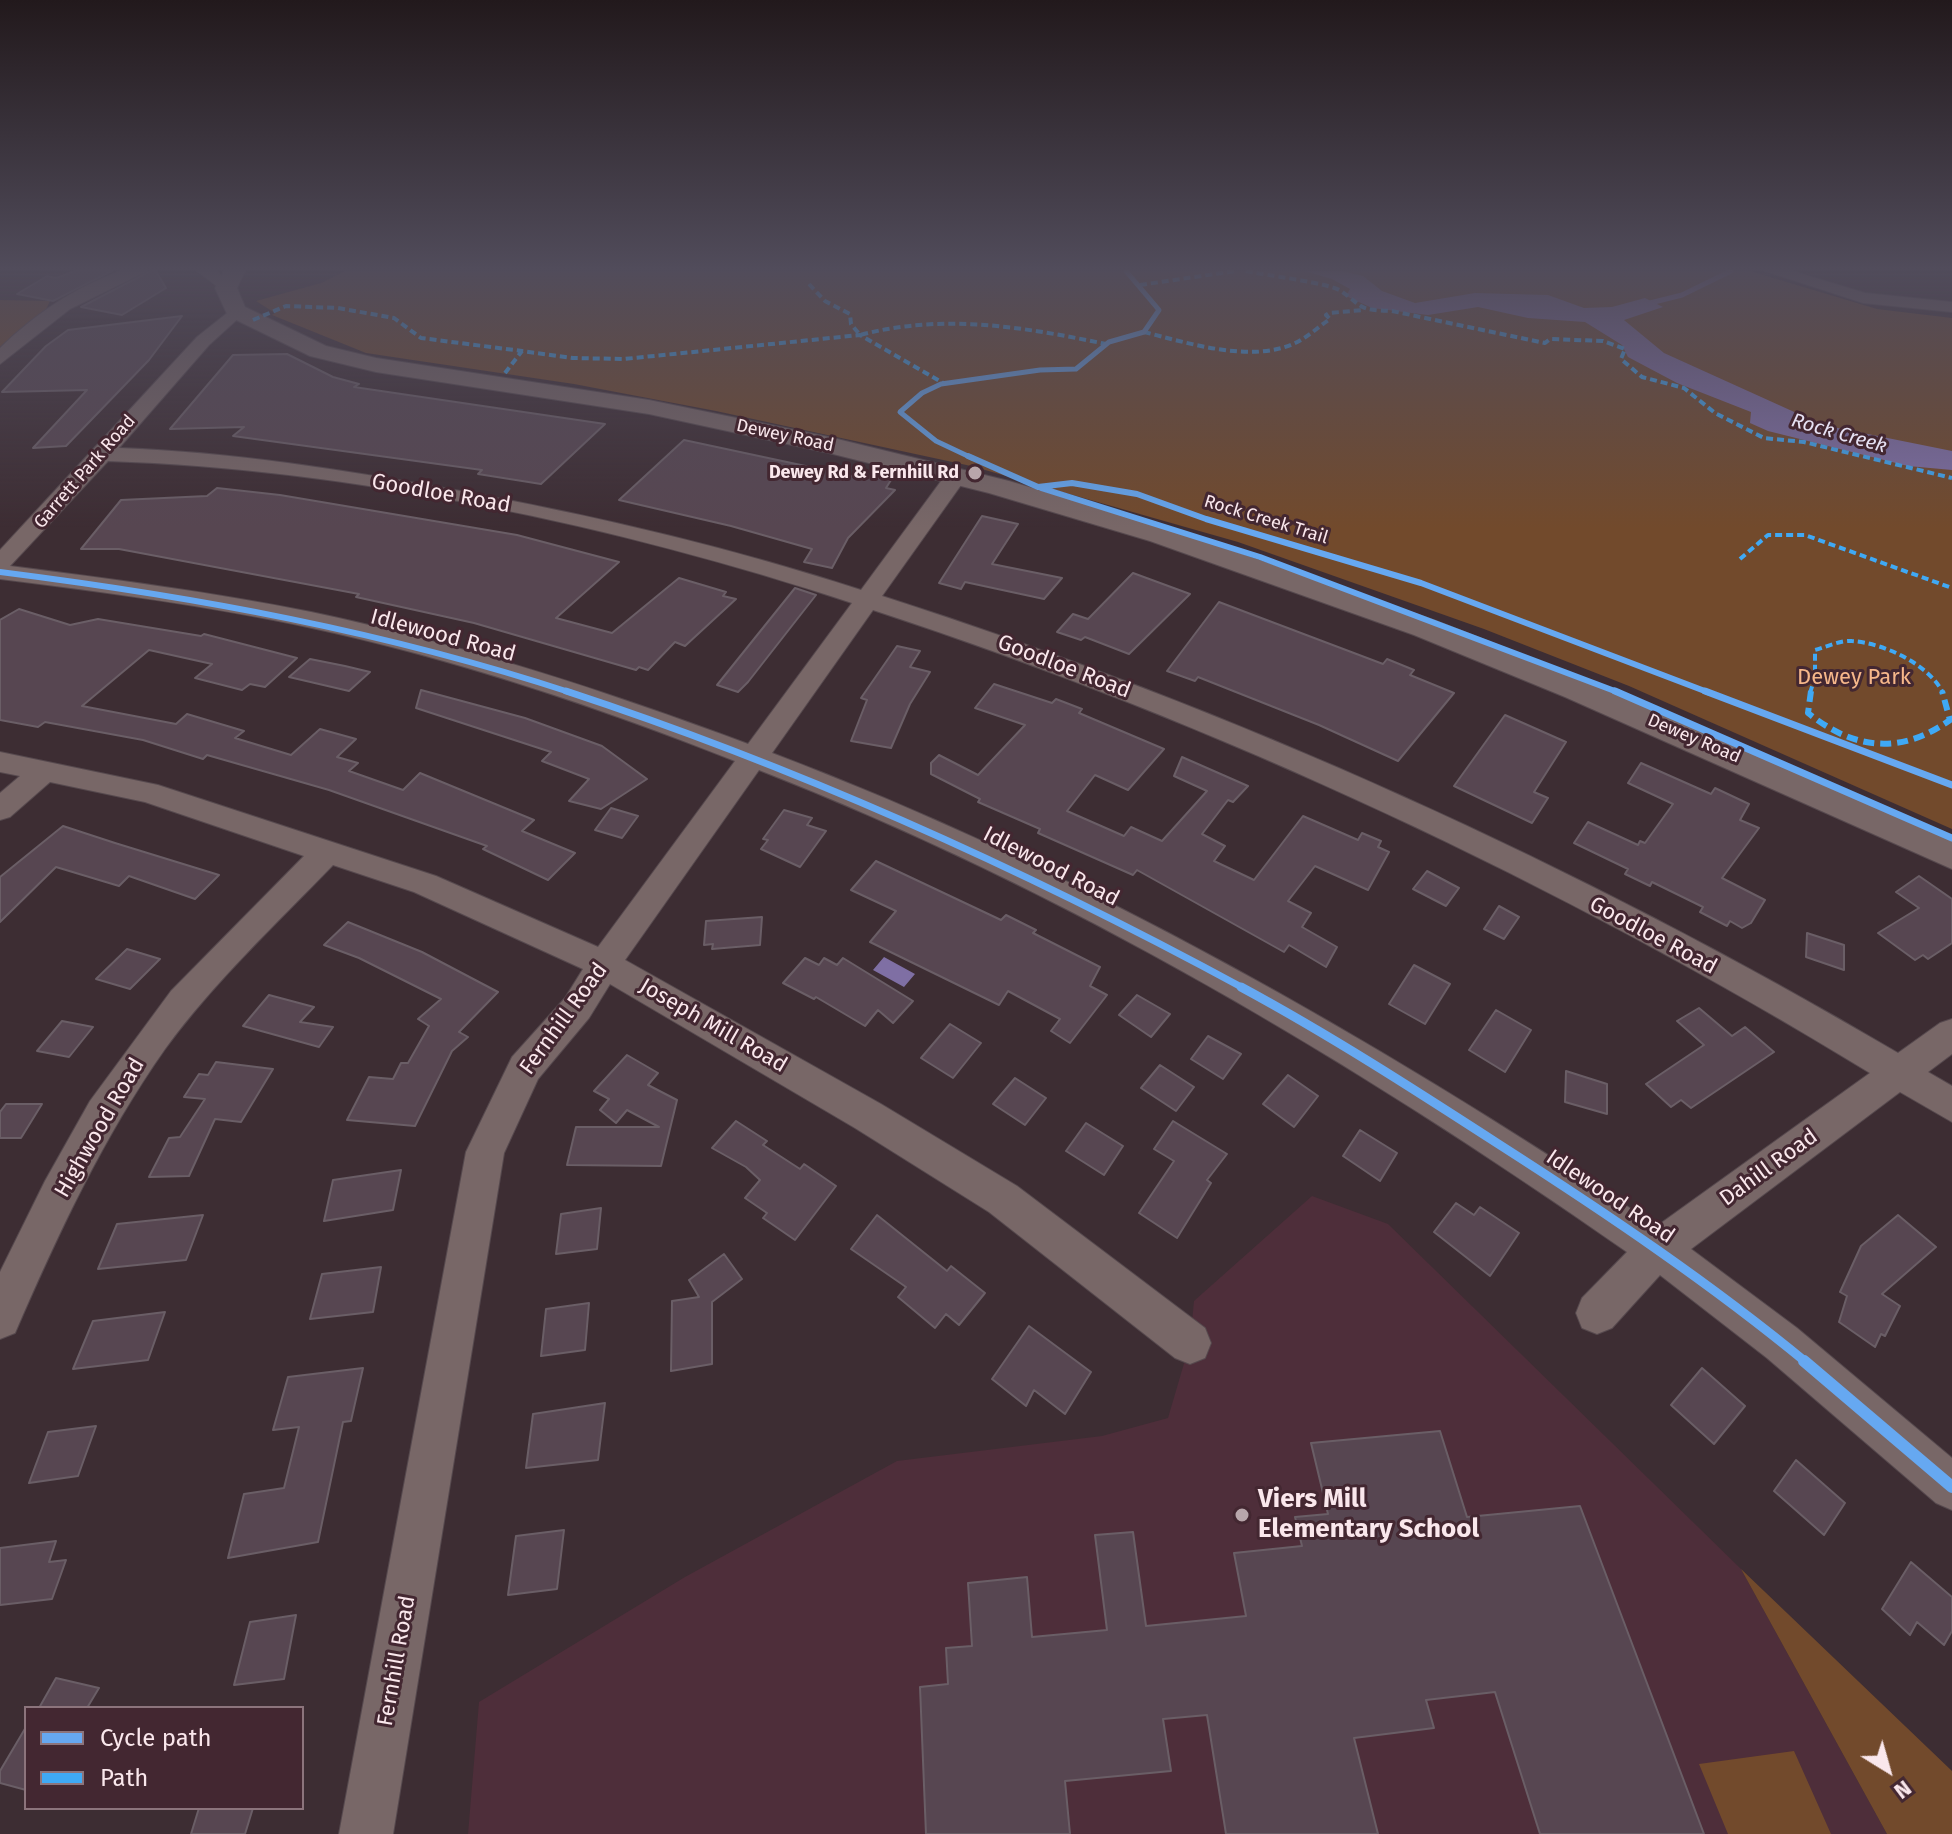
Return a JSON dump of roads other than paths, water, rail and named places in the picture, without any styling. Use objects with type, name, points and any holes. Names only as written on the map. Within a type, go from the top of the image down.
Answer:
[{"type":"street","name":"Garrett Park Road","points":[[0,563],[32,533],[189,357]]},
{"type":"street","name":"Dewey Road","points":[[341,357],[376,365],[649,407],[829,445],[999,487],[1160,535],[1425,628],[1706,744],[1952,855]]},
{"type":"street","name":"Goodloe Road","points":[[100,454],[161,455],[300,470],[477,499],[640,534],[869,597],[1076,669],[1420,818],[1612,912],[1952,1106]]},
{"type":"street","name":"Fernhill Road","points":[[366,1834],[485,1152],[525,1068],[577,1008],[604,964],[754,753],[955,478]]},
{"type":"street","name":"Idlewood Road","points":[[0,572],[132,589],[354,630],[568,689],[754,753],[982,851],[1201,964],[1425,1094],[1725,1298],[1952,1487]]},
{"type":"street","name":"Joseph Mill Road","points":[[0,762],[148,792],[425,884],[604,964],[868,1116],[1003,1199],[1190,1343]]},
{"type":"street","points":[[0,809],[44,771]]},
{"type":"street","name":"Highwood Road","points":[[0,1318],[36,1238],[126,1075],[183,1001],[327,852]]},
{"type":"street","name":"Dahill Road","points":[[1597,1313],[1656,1250],[1952,1034]]},
{"type":"water","name":"Rock Creek","points":[[1628,357],[1672,357],[1823,425],[1952,451],[1952,470],[1908,466],[1768,431],[1750,423],[1751,412],[1677,383]]},
{"type":"water","points":[[884,957],[915,974],[904,987],[873,970]]},
{"type":"place","name":"Dewey Rd & Fernhill Rd","points":[[975,473]]},
{"type":"place","name":"Viers Mill Elementary School","points":[[1242,1515]]},
{"type":"park label","name":"Dewey Park","points":[[1854,678]]}]
